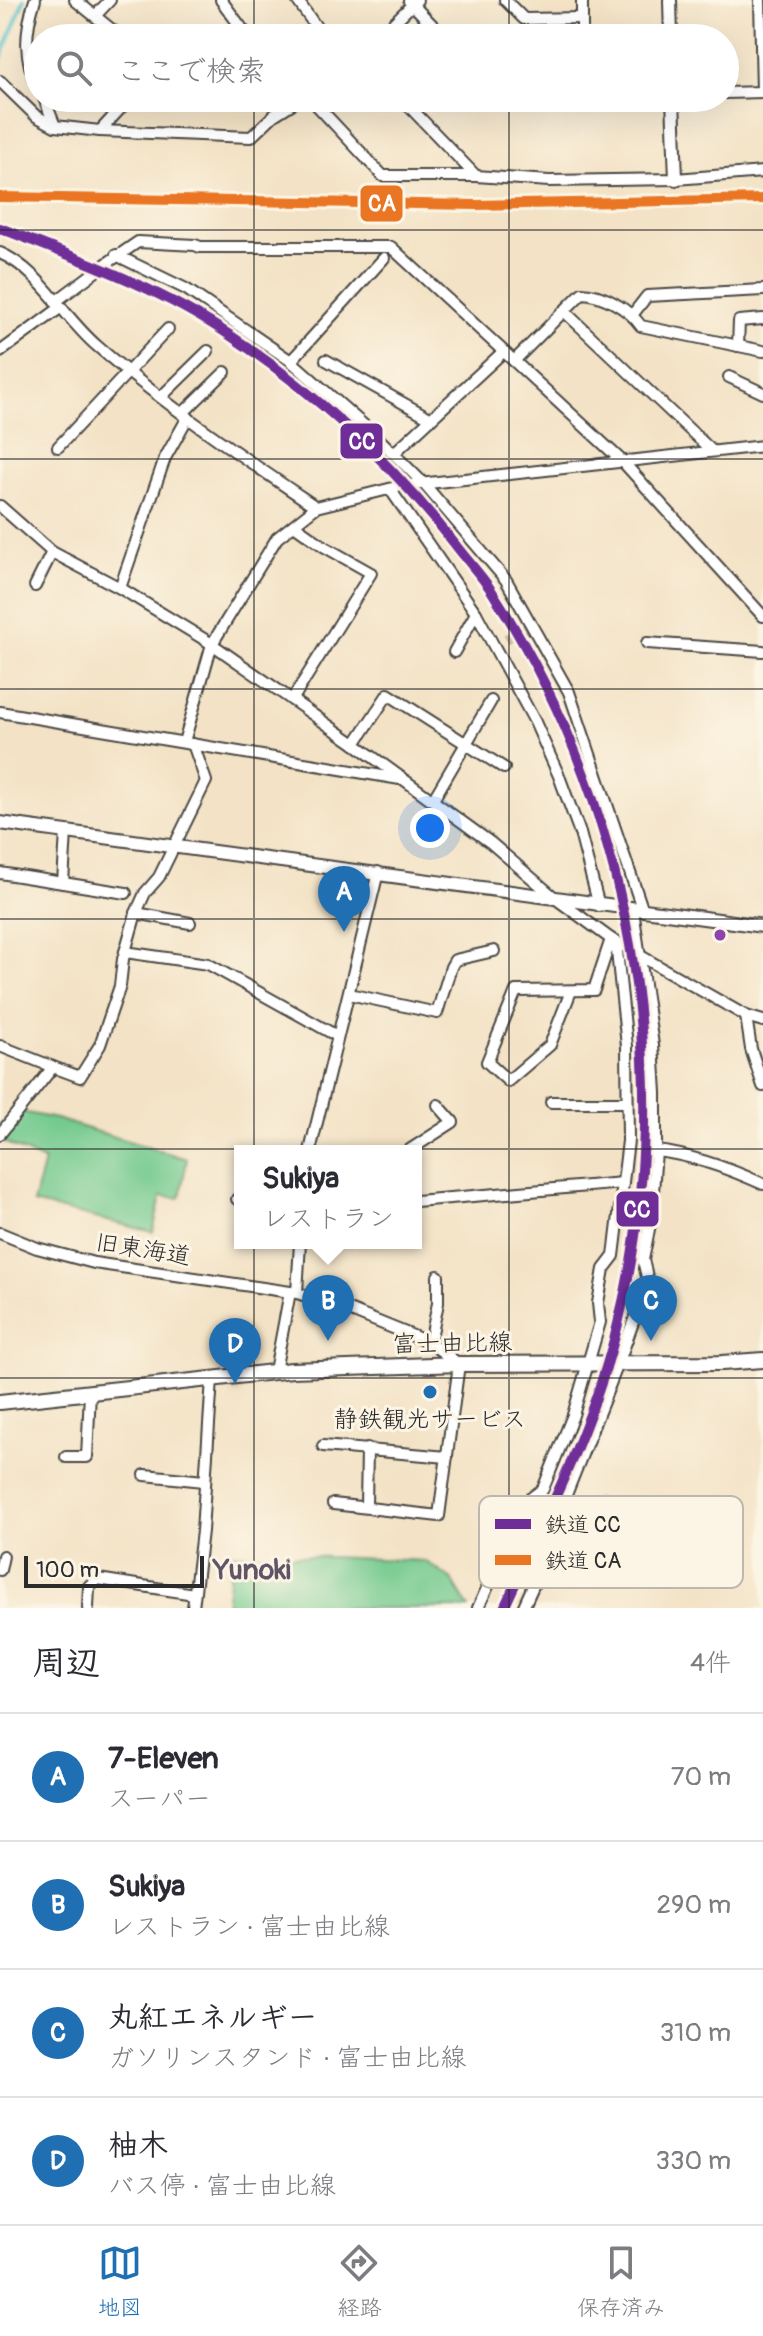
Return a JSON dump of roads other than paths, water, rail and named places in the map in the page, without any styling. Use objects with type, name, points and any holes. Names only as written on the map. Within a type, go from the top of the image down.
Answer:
[{"type":"main road","name":"富士由比線","points":[[0,1402],[275,1371],[459,1364],[722,1363],[763,1360]]},
{"type":"street","points":[[26,24],[35,0]]},
{"type":"street","points":[[75,0],[105,24]]},
{"type":"street","points":[[95,16],[110,0]]},
{"type":"street","points":[[221,0],[239,24]]},
{"type":"street","points":[[297,0],[314,24]]},
{"type":"street","points":[[505,0],[524,19],[582,18]]},
{"type":"street","points":[[582,0],[582,24]]},
{"type":"street","points":[[670,0],[671,24]]},
{"type":"street","points":[[739,93],[763,92],[760,0]]},
{"type":"street","points":[[391,24],[412,1],[433,24]]},
{"type":"street","points":[[0,81],[24,104]]},
{"type":"street","points":[[32,112],[55,126],[100,131],[251,137],[280,112]]},
{"type":"street","points":[[50,112],[55,126]]},
{"type":"street","points":[[100,131],[117,112]]},
{"type":"street","points":[[323,112],[383,176],[476,176],[549,181],[676,179],[763,172]]},
{"type":"street","points":[[414,112],[476,176]]},
{"type":"street","points":[[674,112],[676,179]]},
{"type":"street","points":[[0,352],[116,255],[138,242],[200,247],[391,247],[623,462],[763,616]]},
{"type":"street","points":[[0,253],[19,262],[97,346],[185,415],[316,507]]},
{"type":"street","points":[[116,255],[186,289],[291,361],[394,453],[506,580],[569,692],[638,911],[639,957],[653,1045],[656,1151],[651,1219],[643,1260],[648,1281],[566,1496]]},
{"type":"street","points":[[291,361],[384,258]]},
{"type":"street","points":[[633,314],[647,296],[763,290]]},
{"type":"street","points":[[514,361],[582,293],[593,293],[633,314],[641,326],[763,351]]},
{"type":"street","points":[[564,311],[712,451]]},
{"type":"street","points":[[738,346],[739,321],[763,319]]},
{"type":"street","points":[[58,447],[168,329]]},
{"type":"street","points":[[161,397],[208,351]]},
{"type":"street","points":[[394,453],[503,352]]},
{"type":"street","points":[[326,360],[430,418]]},
{"type":"street","points":[[120,588],[165,458],[185,415],[225,372]]},
{"type":"street","points":[[729,377],[763,393]]},
{"type":"street","points":[[0,1046],[80,1077],[100,1045],[120,986],[136,913],[145,893],[159,877],[206,781],[189,743],[212,644],[277,538],[316,507],[424,484],[763,446]]},
{"type":"street","points":[[390,489],[476,613],[535,722],[580,833],[599,906]]},
{"type":"street","points":[[1,508],[52,552],[120,588],[212,644],[355,744],[491,843],[555,898],[614,941],[746,1016],[763,1021]]},
{"type":"street","points":[[292,700],[371,573],[294,525]]},
{"type":"street","points":[[35,586],[52,552]]},
{"type":"street","points":[[454,652],[476,613]]},
{"type":"street","points":[[494,645],[506,639]]},
{"type":"street","points":[[647,643],[763,651]]},
{"type":"street","points":[[355,744],[388,694],[504,768]]},
{"type":"street","points":[[433,800],[491,701]]},
{"type":"street","points":[[0,712],[402,780]]},
{"type":"street","points":[[0,823],[763,926]]},
{"type":"street","points":[[63,883],[66,832]]},
{"type":"street","points":[[311,1145],[378,872]]},
{"type":"street","points":[[0,873],[126,893]]},
{"type":"street","points":[[136,913],[190,923]]},
{"type":"street","points":[[571,991],[550,1045],[508,1081],[487,1062],[516,991],[594,990],[614,941]]},
{"type":"street","points":[[535,1495],[543,1489],[573,1415],[600,1322],[598,1303],[604,1269],[614,1256],[628,1141],[625,1018],[614,941]]},
{"type":"street","points":[[349,994],[437,1013],[455,960],[494,951]]},
{"type":"street","points":[[125,952],[208,964],[337,1036]]},
{"type":"street","points":[[746,1016],[751,1049],[763,1086]]},
{"type":"street","points":[[0,1134],[53,1067]]},
{"type":"street","points":[[551,1102],[627,1102]]},
{"type":"street","points":[[417,1145],[453,1122],[438,1105]]},
{"type":"street","points":[[656,1151],[685,1156],[763,1184]]},
{"type":"street","points":[[422,1200],[623,1183]]},
{"type":"street","name":"旧東海道","points":[[0,1233],[37,1248],[94,1263],[293,1293],[344,1308],[430,1343],[459,1364]]},
{"type":"street","points":[[275,1371],[293,1293],[299,1249]]},
{"type":"street","points":[[430,1343],[438,1303],[438,1276]]},
{"type":"street","points":[[333,1504],[439,1516],[459,1364]]},
{"type":"street","points":[[193,1608],[202,1531],[212,1379]]},
{"type":"street","points":[[66,1457],[87,1457],[90,1392]]},
{"type":"street","points":[[323,1446],[447,1457]]},
{"type":"street","points":[[366,1506],[367,1449]]},
{"type":"street","points":[[145,1475],[204,1481]]},
{"type":"street","points":[[0,1570],[3,1556]]},
{"type":"street","points":[[88,1608],[89,1586],[98,1579],[194,1594]]},
{"type":"street","points":[[478,1608],[487,1588]]},
{"type":"street","points":[[523,1608],[532,1588]]},
{"type":"waterway","points":[[0,61],[24,0]]},
{"type":"tunnel","points":[[506,639],[533,625]]},
{"type":"rail line","name":"CA","points":[[0,197],[477,205],[763,199]]},
{"type":"rail line","name":"CC","points":[[0,228],[118,276],[204,319],[293,381],[351,430],[405,484],[491,590],[539,673],[578,761],[609,851],[630,944],[642,1039],[644,1134],[636,1230],[618,1324],[583,1433],[556,1496]]},
{"type":"rail line","name":"CC","points":[[504,1608],[513,1588]]},
{"type":"place","name":"7-Eleven","points":[[344,932]]},
{"type":"place","name":"Sukiya","points":[[328,1341]]},
{"type":"place","name":"丸紅エネルギー","points":[[651,1341]]},
{"type":"place","name":"柚木","points":[[235,1384]]},
{"type":"place","name":"静鉄観光サービス","points":[[430,1392]]},
{"type":"district","name":"Yunoki","points":[[252,1569]]}]
